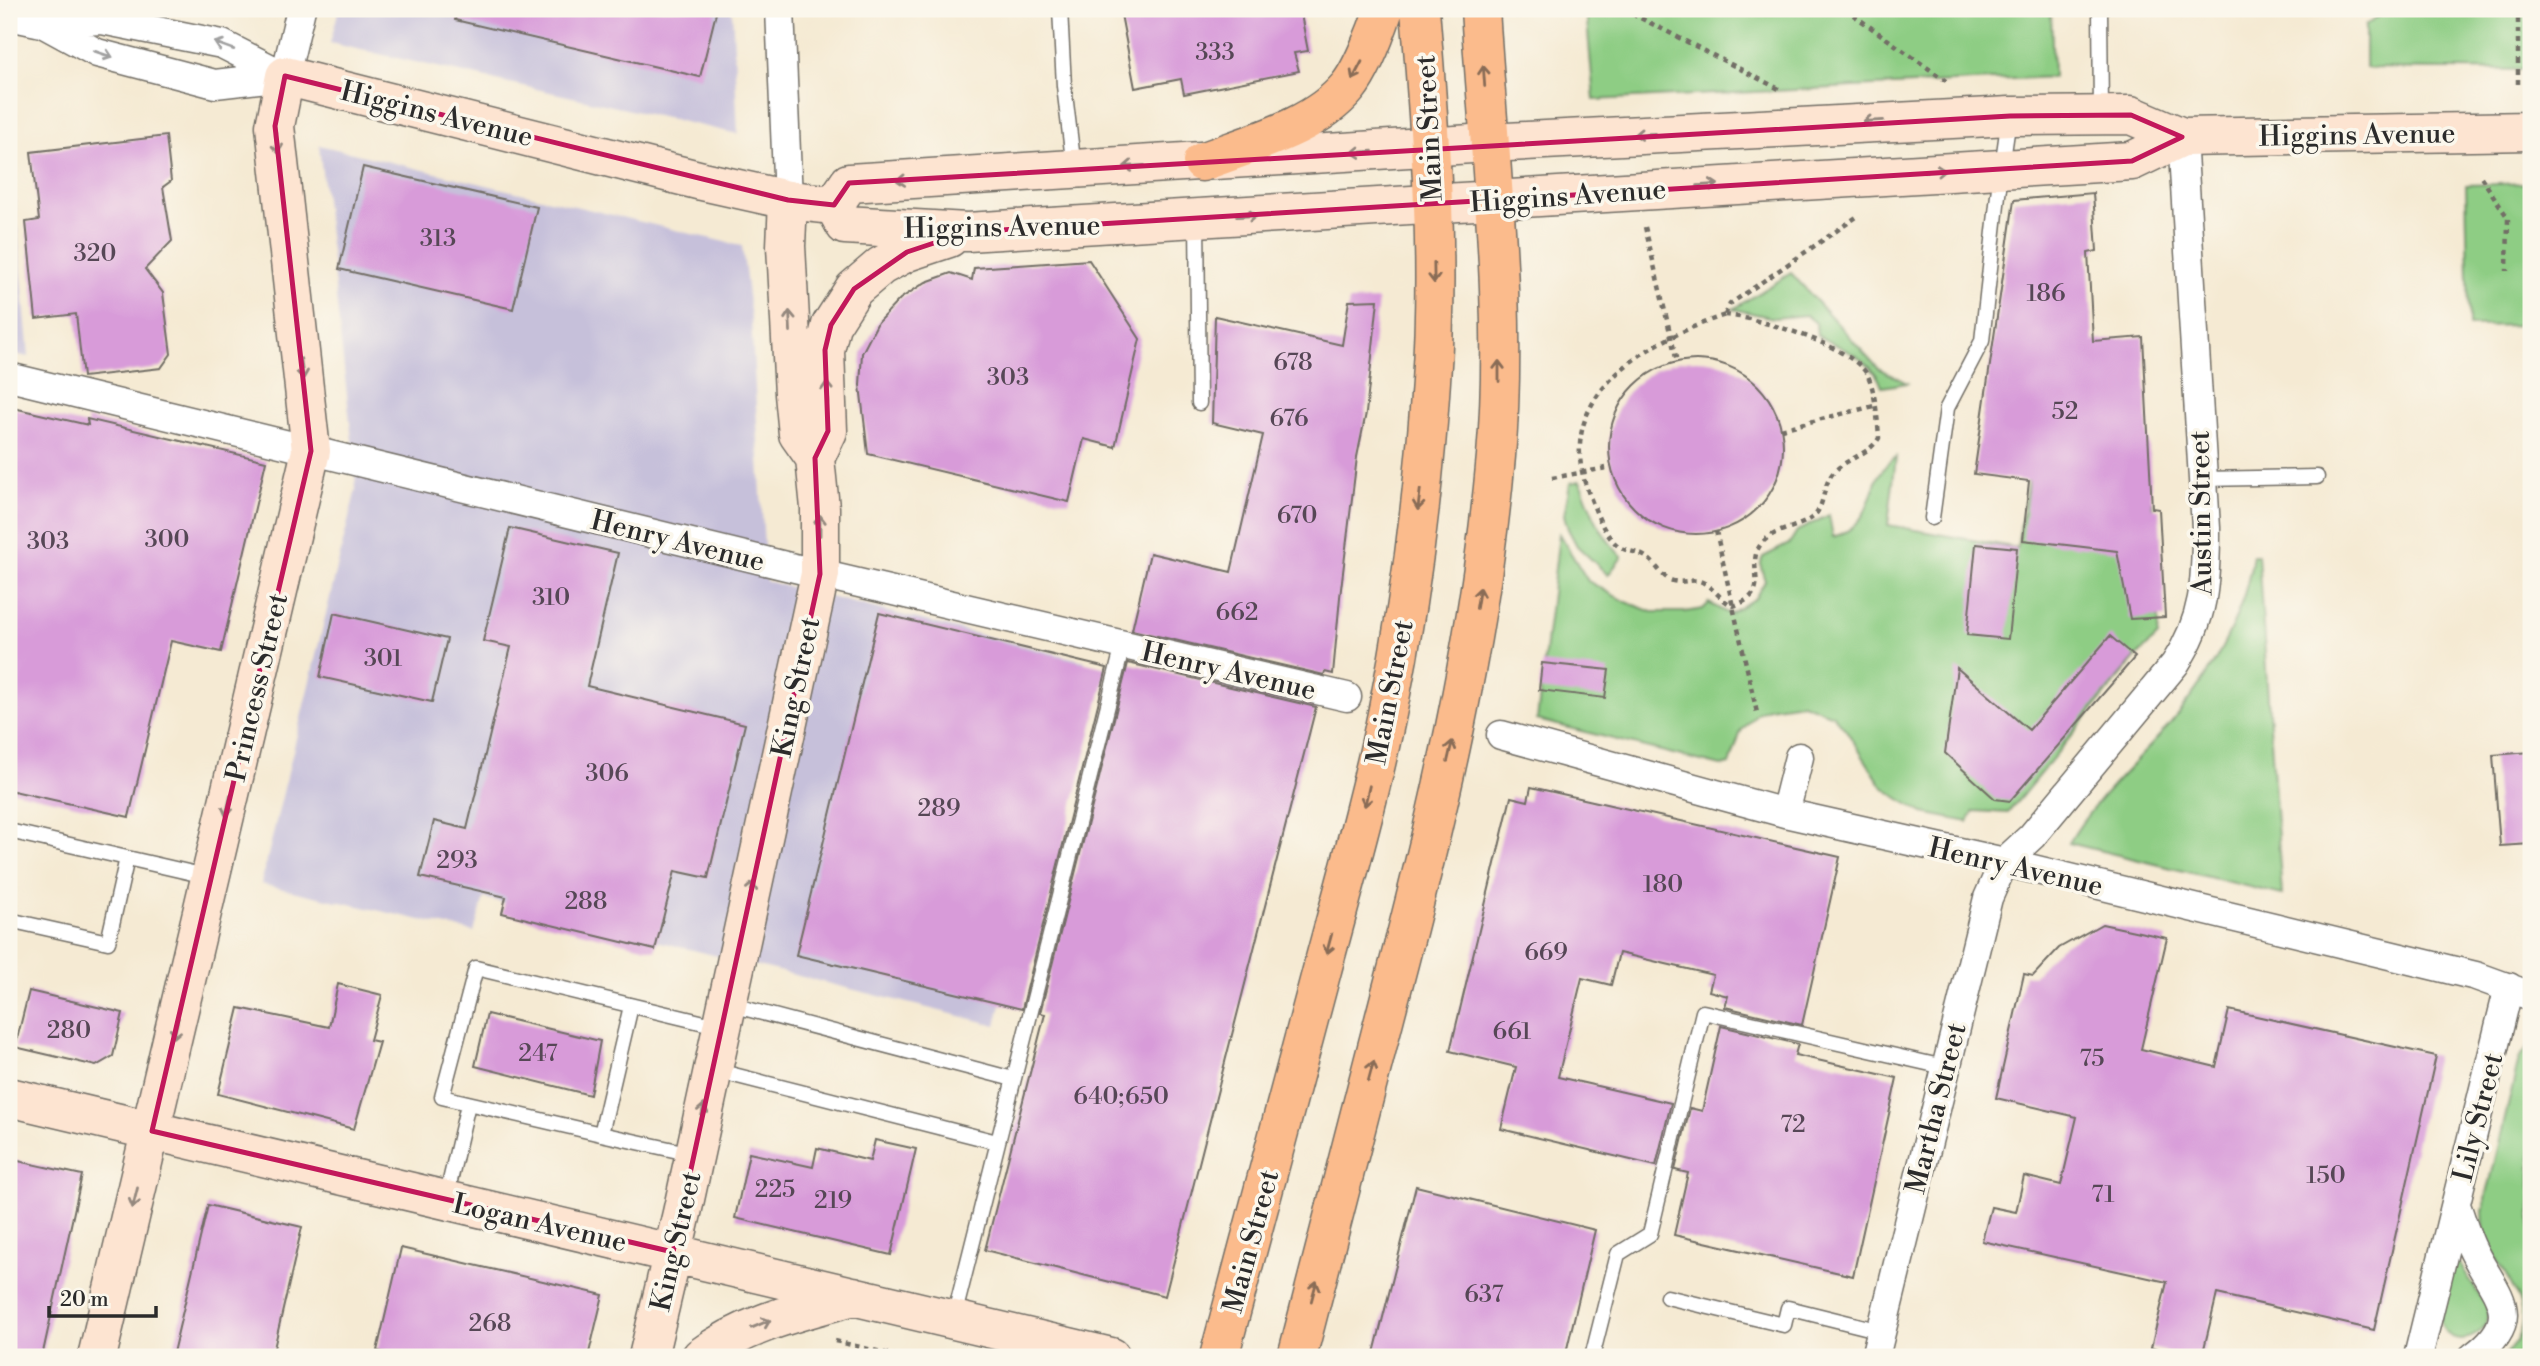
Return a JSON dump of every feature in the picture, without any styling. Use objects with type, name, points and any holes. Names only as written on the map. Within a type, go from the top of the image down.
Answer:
[{"type":"main road","points":[[1202,162],[1310,120],[1348,88],[1374,38],[1384,9]]},
{"type":"main road","name":"Main Street","points":[[1219,1357],[1357,838],[1388,709],[1410,578],[1427,433],[1433,336],[1433,205],[1420,9]]},
{"type":"main road","points":[[1297,1357],[1426,859],[1467,665],[1487,539],[1496,454],[1499,325],[1480,9]]},
{"type":"main road","name":"Higgins Avenue","points":[[285,76],[702,181],[788,200],[834,205]]},
{"type":"main road","name":"Princess Street","points":[[97,1357],[312,450],[275,126],[285,76]]},
{"type":"main road","name":"Higgins Avenue","points":[[834,205],[849,183],[1488,143],[2010,116],[2131,115],[2182,137],[2531,131]]},
{"type":"main road","name":"Higgins Avenue","points":[[834,205],[845,226],[967,232],[2132,161],[2182,137]]},
{"type":"main road","name":"King Street","points":[[648,1357],[820,574],[820,508],[815,457],[798,434],[794,394],[786,252],[788,200]]},
{"type":"main road","points":[[815,457],[828,431],[825,349],[831,324],[854,289],[881,266],[907,252],[967,232]]},
{"type":"main road","name":"Logan Avenue","points":[[9,1097],[1111,1357]]},
{"type":"main road","points":[[701,1357],[773,1319],[856,1296]]},
{"type":"street","name":"Princess Street","points":[[285,76],[301,9]]},
{"type":"street","name":"King Street","points":[[780,9],[788,200]]},
{"type":"street","name":"Higgins Avenue","points":[[9,16],[42,23],[102,20],[222,44],[285,76]]},
{"type":"street","name":"Higgins Avenue","points":[[42,23],[97,53],[215,84],[285,76]]},
{"type":"street","name":"Austin Street","points":[[2004,862],[2032,836],[2175,664],[2187,646],[2202,608],[2205,582],[2203,479],[2182,137]]},
{"type":"street","name":"Henry Avenue","points":[[9,377],[820,574],[1348,697]]},
{"type":"street","name":"Henry Avenue","points":[[1501,735],[1785,813],[2004,862],[2476,976],[2520,992]]},
{"type":"street","points":[[1785,813],[1799,757]]},
{"type":"street","name":"Martha Street","points":[[1878,1344],[1987,898],[2004,862]]},
{"type":"street","name":"Lily Street","points":[[2418,1357],[2456,1205],[2520,992]]},
{"type":"street","name":"Lily Street","points":[[2456,1205],[2470,1246],[2498,1293],[2504,1317],[2493,1342],[2473,1357]]},
{"type":"lane","points":[[1060,9],[1064,86],[1074,169]]},
{"type":"lane","points":[[2100,9],[2101,115]]},
{"type":"lane","points":[[1932,518],[1947,408],[1982,341],[2010,116]]},
{"type":"lane","points":[[1197,219],[1199,403]]},
{"type":"lane","points":[[2203,479],[2317,477]]},
{"type":"lane","points":[[953,1319],[1123,645]]},
{"type":"lane","points":[[9,831],[211,877]]},
{"type":"lane","points":[[9,920],[108,942],[127,858]]},
{"type":"lane","points":[[694,1155],[442,1097],[476,968],[631,1006],[724,1015],[1013,1079]]},
{"type":"lane","points":[[601,1134],[631,1006]]},
{"type":"lane","points":[[1592,1357],[1618,1255],[1650,1234],[1703,1012],[1944,1067]]},
{"type":"lane","points":[[712,1070],[997,1142]]},
{"type":"lane","points":[[446,1200],[468,1104]]},
{"type":"lane","points":[[1667,1297],[1784,1325],[1788,1308],[1878,1344]]},
{"type":"path","points":[[1623,9],[1781,90]]},
{"type":"path","points":[[1845,9],[1952,86]]},
{"type":"path","points":[[2518,19],[2518,84]]},
{"type":"path","points":[[2482,177],[2508,218],[2507,271]]},
{"type":"path","points":[[1725,315],[1730,304],[1863,213]]},
{"type":"path","points":[[1644,222],[1677,362]]},
{"type":"path","points":[[1725,315],[1760,320],[1816,340],[1860,365],[1869,377],[1879,438],[1874,447],[1855,455],[1830,476],[1822,493],[1818,512],[1811,519],[1765,540],[1758,548],[1758,575],[1754,593],[1748,601],[1733,606],[1722,601],[1703,582],[1670,580],[1647,557],[1620,548],[1602,526],[1581,472],[1582,434],[1597,397],[1614,374],[1632,359],[1690,326],[1725,315]]},
{"type":"path","points":[[1781,429],[1874,406]]},
{"type":"path","points":[[1552,478],[1612,467]]},
{"type":"path","points":[[1716,531],[1757,713]]},
{"type":"highlighted area","points":[[285,76],[788,200],[834,205],[849,183],[2010,116],[2131,115],[2182,137],[2132,161],[967,232],[907,252],[854,289],[831,325],[825,350],[828,431],[815,458],[820,574],[673,1252],[152,1131],[311,451],[275,126]]},
{"type":"shaded area","points":[[339,9],[732,9],[738,134],[330,43]]},
{"type":"shaded area","points":[[9,131],[29,357],[9,353]]},
{"type":"shaded area","points":[[319,145],[742,246],[751,319],[766,581],[1085,661],[996,1025],[484,898],[474,932],[261,884],[356,489]]},
{"type":"green space","points":[[1586,9],[2051,9],[2053,77],[1594,100]]},
{"type":"green space","points":[[2387,10],[2531,13],[2531,70],[2365,68],[2365,26]]},
{"type":"green space","points":[[2531,183],[2531,325],[2469,326],[2466,185]]},
{"type":"green space","points":[[1791,273],[1878,368],[1907,383],[1882,387],[1878,377],[1864,362],[1817,335],[1816,323],[1806,315],[1774,318],[1733,309]]},
{"type":"green space","points":[[1896,457],[1888,525],[2017,548],[2028,481],[2152,501],[2158,636],[2135,658],[2008,813],[1974,811],[1968,822],[1923,813],[1882,786],[1846,730],[1833,715],[1802,703],[1768,708],[1757,713],[1741,731],[1730,764],[1721,766],[1537,720],[1559,534],[1588,581],[1624,601],[1652,612],[1685,612],[1703,609],[1709,603],[1729,614],[1755,598],[1765,581],[1761,566],[1763,557],[1789,544],[1797,531],[1829,515],[1833,537],[1858,522],[1879,476],[1885,466]]},
{"type":"green space","points":[[1580,481],[1592,512],[1622,557],[1608,575],[1577,546],[1568,529],[1564,515],[1570,483]]},
{"type":"green space","points":[[2253,555],[2258,555],[2282,895],[2069,843],[2097,804],[2186,703],[2217,658],[2239,608]]},
{"type":"green space","points":[[2531,1044],[2531,1357],[2504,1357],[2517,1339],[2522,1315],[2515,1292],[2488,1243],[2483,1211],[2519,1059]]},
{"type":"green space","points":[[2456,1261],[2484,1302],[2487,1317],[2485,1326],[2479,1333],[2462,1339],[2446,1333],[2440,1319],[2452,1265]]},
{"type":"building","points":[[457,9],[717,9],[700,77],[455,20]]},
{"type":"building","points":[[1120,9],[1300,9],[1308,51],[1294,53],[1299,71],[1184,94],[1181,79],[1135,88]]},
{"type":"building","points":[[166,136],[171,181],[163,187],[172,241],[145,269],[163,293],[171,354],[161,368],[83,377],[76,314],[36,319],[26,222],[39,220],[31,152]]},
{"type":"building","points":[[363,167],[537,207],[513,309],[339,269]]},
{"type":"building","points":[[2093,193],[2097,251],[2088,253],[2093,341],[2143,337],[2152,508],[2159,509],[2165,617],[2130,619],[2117,551],[2023,540],[2029,481],[1974,474],[2014,200]]},
{"type":"building","points":[[1089,260],[1140,339],[1115,447],[1084,439],[1069,502],[868,454],[860,385],[862,353],[878,322],[900,299],[926,282],[951,273],[972,280],[974,268]]},
{"type":"building","points":[[1378,300],[1366,413],[1357,457],[1340,597],[1333,674],[1325,672],[1324,675],[1132,630],[1150,553],[1231,572],[1263,435],[1212,423],[1215,316],[1342,345],[1349,301]]},
{"type":"building","points":[[1696,360],[1729,366],[1758,385],[1777,414],[1783,447],[1777,480],[1758,509],[1729,528],[1696,534],[1663,528],[1634,509],[1615,480],[1609,447],[1615,414],[1634,385],[1663,366]]},
{"type":"building","points":[[9,407],[88,425],[87,419],[266,461],[221,652],[171,641],[129,817],[9,790]]},
{"type":"building","points":[[510,528],[618,553],[587,686],[745,724],[708,878],[675,871],[655,950],[502,913],[506,897],[420,877],[434,821],[467,829],[511,647],[483,641]]},
{"type":"building","points":[[1976,544],[2017,548],[2008,639],[1967,635]]},
{"type":"building","points":[[334,613],[447,639],[432,702],[320,677]]},
{"type":"building","points":[[879,613],[1107,668],[1022,1009],[796,955]]},
{"type":"building","points":[[2110,636],[2135,657],[2010,801],[1995,799],[1945,753],[1957,668],[2029,730]]},
{"type":"building","points":[[1128,663],[1316,707],[1165,1296],[985,1250],[1045,1014],[1040,1013]]},
{"type":"building","points":[[1542,663],[1609,670],[1605,698],[1539,690]]},
{"type":"building","points":[[2531,752],[2531,844],[2500,846],[2493,755]]},
{"type":"building","points":[[1531,787],[1840,857],[1802,1025],[1725,1007],[1728,996],[1709,991],[1713,975],[1619,953],[1611,985],[1582,978],[1558,1077],[1671,1103],[1656,1166],[1501,1129],[1516,1067],[1450,1051],[1511,797],[1528,801]]},
{"type":"building","points":[[2102,924],[2167,938],[2141,1049],[2216,1067],[2229,1010],[2436,1056],[2374,1330],[2217,1294],[2202,1357],[2189,1357],[2151,1348],[2167,1282],[1982,1241],[1991,1207],[2016,1212],[2024,1176],[2061,1185],[2077,1117],[1996,1098],[2024,974],[2033,976],[2059,948]]},
{"type":"building","points":[[338,984],[382,995],[370,1040],[379,1042],[354,1129],[218,1094],[239,1008],[329,1027]]},
{"type":"building","points":[[29,991],[123,1013],[113,1056],[96,1066],[15,1047]]},
{"type":"building","points":[[487,1014],[600,1041],[590,1095],[475,1066]]},
{"type":"building","points":[[1721,1026],[1798,1044],[1795,1055],[1897,1078],[1853,1276],[1674,1235],[1688,1173],[1675,1170],[1690,1108],[1702,1111]]},
{"type":"building","points":[[875,1140],[916,1149],[891,1255],[735,1218],[749,1153],[813,1167],[817,1148],[870,1161]]},
{"type":"building","points":[[9,1159],[82,1175],[42,1357],[9,1357]]},
{"type":"building","points":[[1416,1186],[1595,1230],[1565,1357],[1373,1357]]},
{"type":"building","points":[[208,1205],[302,1227],[272,1357],[172,1357]]},
{"type":"building","points":[[401,1248],[603,1295],[588,1357],[404,1357],[377,1351]]}]
